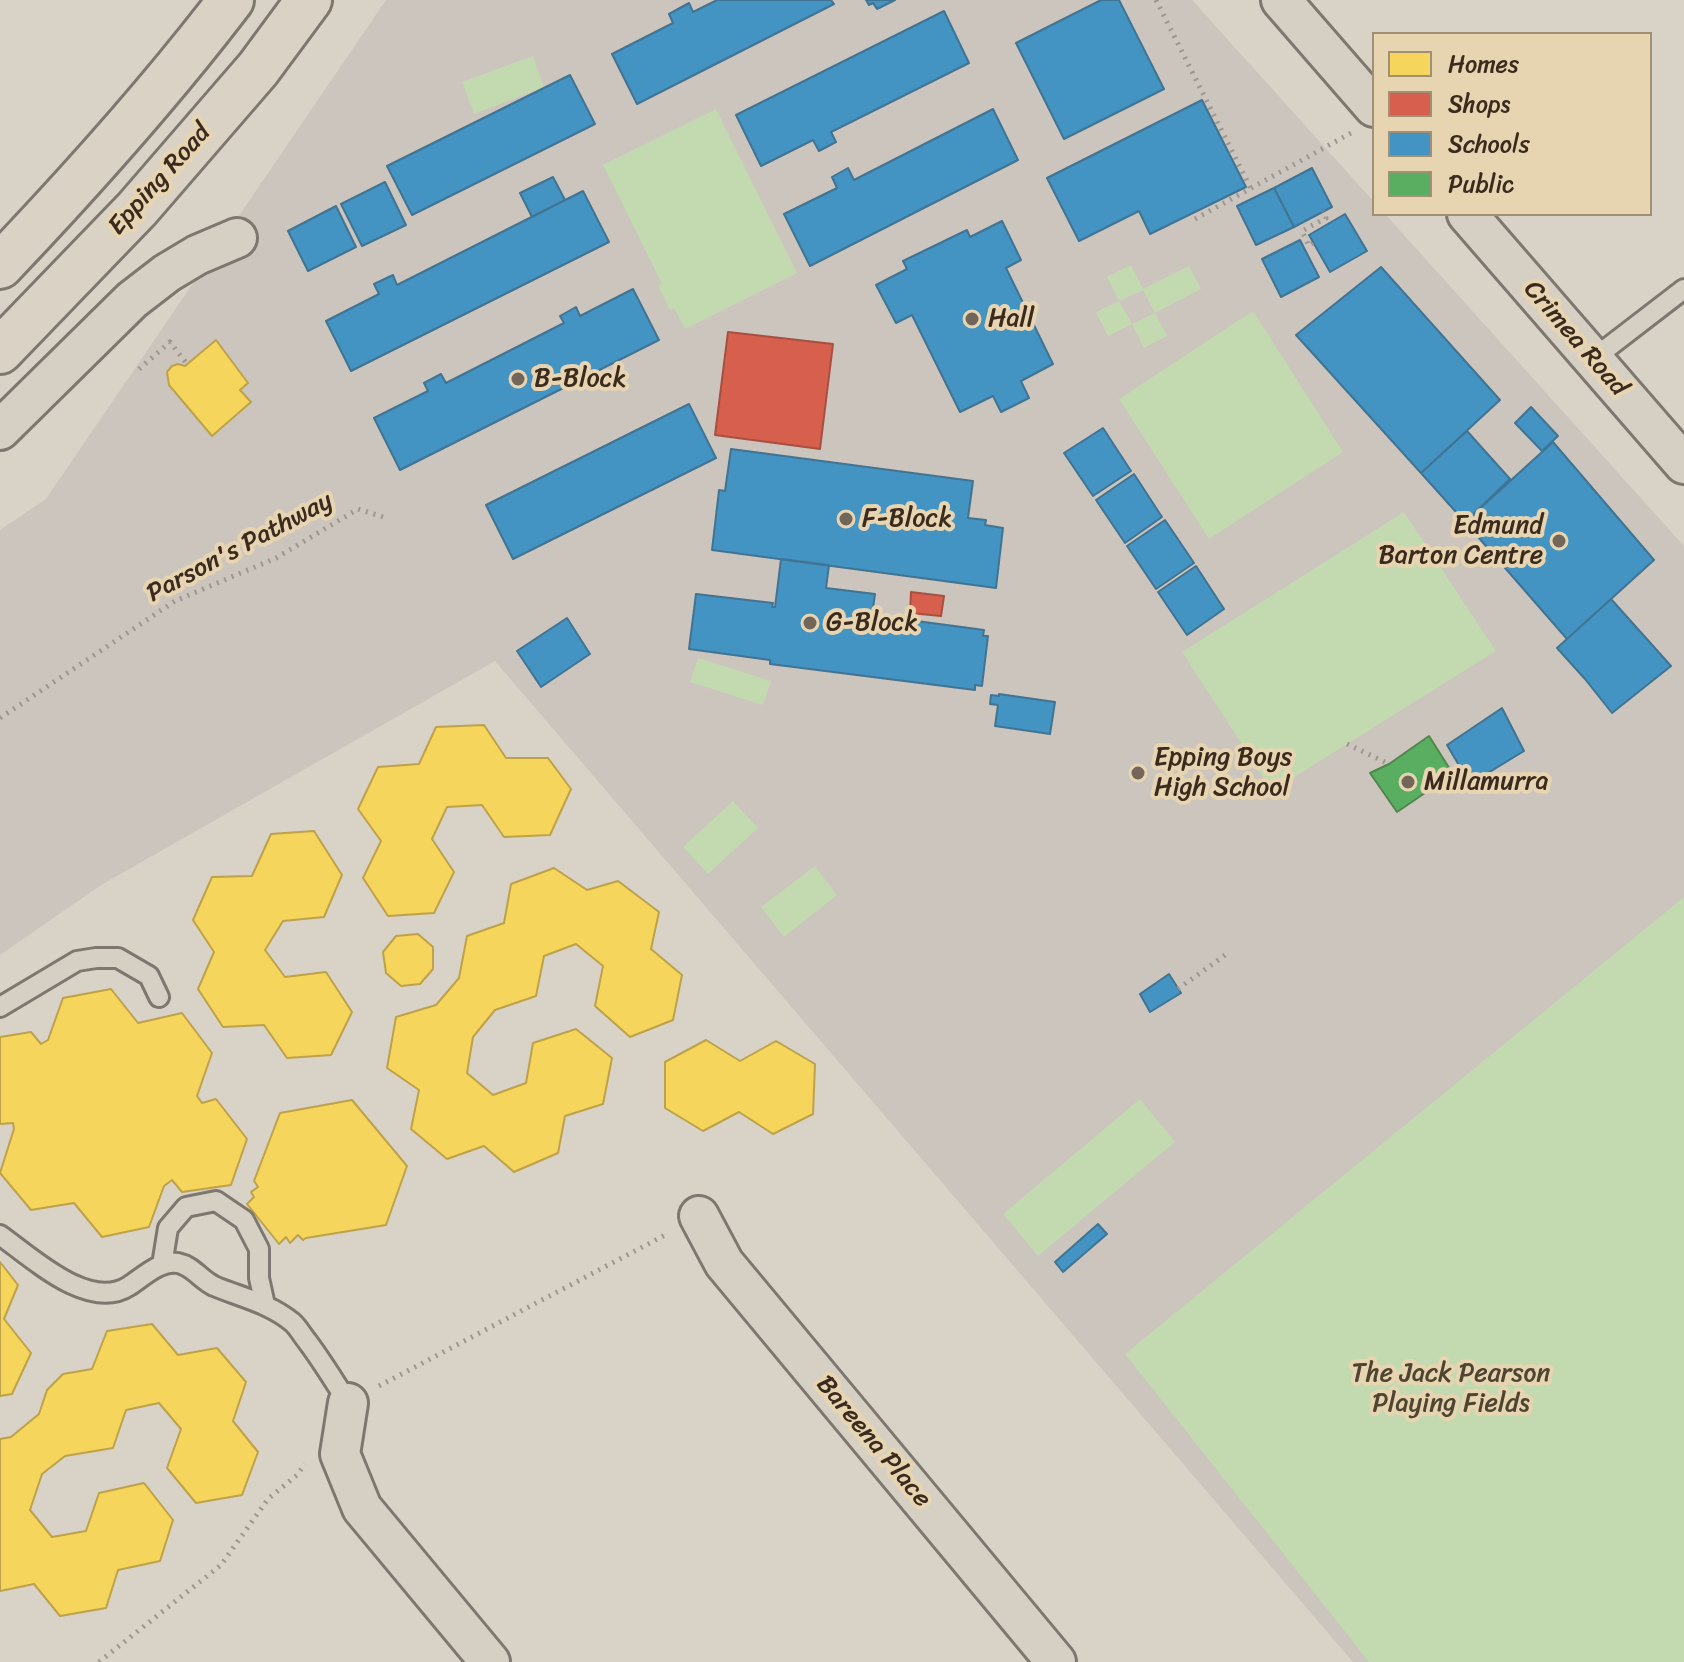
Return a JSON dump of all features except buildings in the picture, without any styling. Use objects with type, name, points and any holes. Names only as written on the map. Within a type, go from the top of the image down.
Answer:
[{"type":"main road","points":[[0,266],[173,73],[231,0]]},
{"type":"main road","name":"Epping Road","points":[[0,351],[137,209],[258,69],[309,0]]},
{"type":"street","points":[[1281,0],[1365,118]]},
{"type":"street","name":"Crimea Road","points":[[1469,216],[1684,464]]},
{"type":"street","points":[[0,430],[132,300],[197,255],[237,238]]},
{"type":"street","name":"Bareena Place","points":[[699,1216],[724,1263],[1056,1662]]},
{"type":"street","points":[[348,1403],[340,1454],[362,1508],[490,1662]]},
{"type":"lane","points":[[1593,359],[1684,289]]},
{"type":"lane","points":[[0,1007],[77,961],[96,958],[118,958],[149,976],[159,997]]},
{"type":"lane","points":[[162,1265],[168,1228],[186,1207],[216,1201],[244,1220],[259,1249],[259,1278],[265,1305]]},
{"type":"lane","points":[[0,1235],[67,1283],[106,1294],[127,1288],[162,1265],[176,1262],[191,1268],[211,1285],[265,1305],[293,1323],[348,1403]]},
{"type":"path","points":[[1156,0],[1251,189]]},
{"type":"path","points":[[1195,219],[1348,136],[1365,118]]},
{"type":"path","points":[[1313,243],[1309,246],[1302,231],[1326,218],[1323,211]]},
{"type":"path","points":[[139,369],[170,342],[187,364]]},
{"type":"path","name":"Parson's Pathway","points":[[0,718],[175,601],[276,558],[358,509],[383,517]]},
{"type":"path","points":[[1347,744],[1389,764]]},
{"type":"path","points":[[1178,989],[1228,953]]},
{"type":"shaded area","name":"Epping Boys High School","points":[[386,0],[1192,0],[1372,200],[1372,216],[1387,216],[1684,546],[1684,1662],[1353,1662],[495,661],[101,885],[0,955],[0,530],[46,499]]},
{"type":"green space","points":[[533,56],[544,87],[474,114],[462,82]]},
{"type":"green space","points":[[716,109],[797,273],[685,329],[674,308],[670,310],[658,286],[662,284],[603,165]]},
{"type":"green space","points":[[1131,265],[1143,289],[1189,266],[1201,289],[1155,313],[1143,290],[1119,301],[1107,277]]},
{"type":"green space","points":[[1119,301],[1132,324],[1108,336],[1096,312]]},
{"type":"green space","points":[[1253,311],[1343,452],[1209,539],[1119,399]]},
{"type":"green space","points":[[1155,313],[1167,336],[1144,348],[1132,324]]},
{"type":"green space","points":[[1404,512],[1496,651],[1272,791],[1182,652]]},
{"type":"green space","points":[[698,658],[771,681],[763,705],[690,682]]},
{"type":"green space","points":[[733,801],[758,828],[708,874],[683,847]]},
{"type":"green space","points":[[815,866],[837,895],[784,937],[761,907]]},
{"type":"green space","name":"The Jack Pearson Playing Fields","points":[[1684,897],[1684,1662],[1369,1662],[1125,1354]]},
{"type":"green space","points":[[1140,1099],[1175,1142],[1038,1256],[1003,1214]]},
{"type":"place","name":"Hall","points":[[972,319]]},
{"type":"place","name":"B-Block","points":[[518,379]]},
{"type":"place","name":"F-Block","points":[[846,519]]},
{"type":"place","name":"Edmund Barton Centre","points":[[1559,541]]},
{"type":"place","name":"G-Block","points":[[810,623]]},
{"type":"place","name":"Epping Boys High School","points":[[1138,773]]},
{"type":"place","name":"Millamurra","points":[[1408,782]]}]
